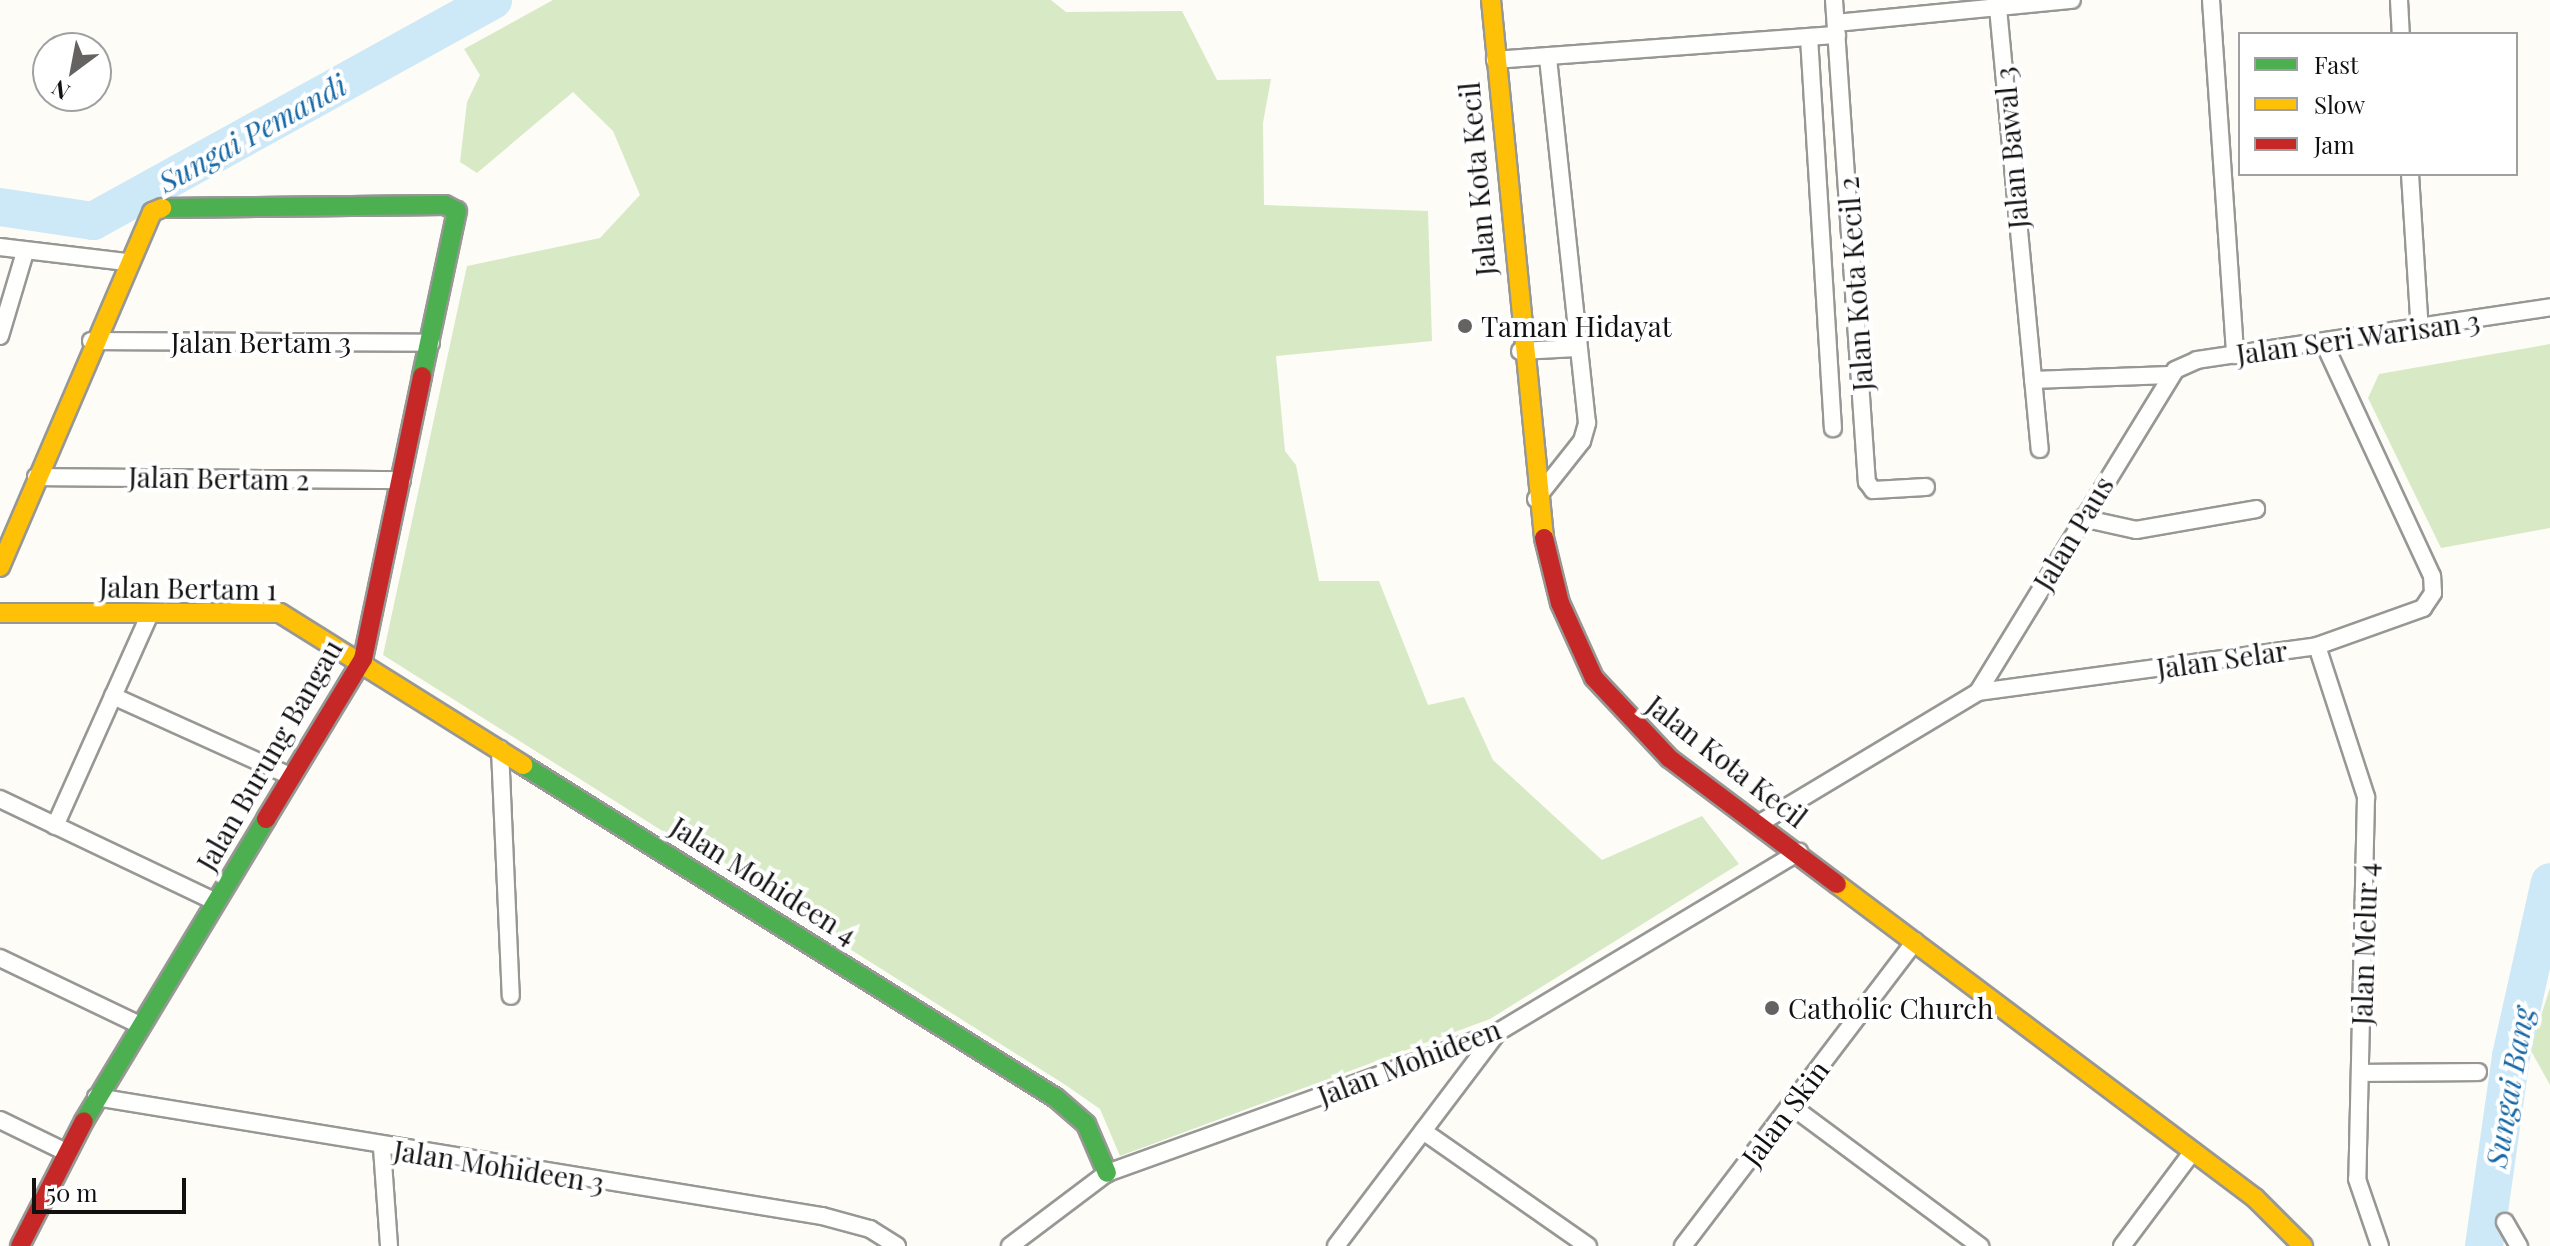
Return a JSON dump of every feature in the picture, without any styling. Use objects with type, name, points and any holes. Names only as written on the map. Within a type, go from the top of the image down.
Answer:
[{"type":"street","name":"Jalan Kota Kecil","points":[[1491,0],[1520,351],[1536,499],[1560,603],[1594,678],[1639,734],[2193,1151],[2303,1246]]},
{"type":"street","points":[[1834,0],[1837,29]]},
{"type":"street","points":[[1495,60],[1809,37],[1837,29],[2072,0]]},
{"type":"street","points":[[2211,0],[2235,355]]},
{"type":"street","points":[[2399,0],[2401,32]]},
{"type":"street","name":"Jalan Bawal 3","points":[[1998,8],[2040,449]]},
{"type":"street","name":"Jalan Kota Kecil 2","points":[[1837,29],[1867,482],[1873,490],[1926,487]]},
{"type":"street","points":[[1809,37],[1833,428]]},
{"type":"street","points":[[1536,499],[1582,441],[1587,423],[1548,56]]},
{"type":"street","points":[[2410,176],[2420,331]]},
{"type":"street","name":"Jalan Burung Bangau","points":[[20,1246],[96,1097],[363,659],[459,224],[457,211],[445,205],[175,203],[152,212],[126,262]]},
{"type":"street","points":[[0,247],[126,262],[0,567]]},
{"type":"street","points":[[0,336],[25,252]]},
{"type":"street","name":"Jalan Seri Warisan 3","points":[[2169,375],[2190,362],[2420,331],[2550,307]]},
{"type":"street","name":"Jalan Bertam 3","points":[[91,341],[431,343]]},
{"type":"street","name":"Jalan Selar","points":[[1760,823],[1978,692],[2317,646],[2423,608],[2434,584],[2324,343]]},
{"type":"street","points":[[1520,351],[1577,348]]},
{"type":"street","points":[[2033,380],[2169,375]]},
{"type":"street","name":"Jalan Paus","points":[[1978,692],[2169,375]]},
{"type":"street","name":"Jalan Bertam 2","points":[[36,477],[402,480]]},
{"type":"street","points":[[2082,518],[2136,530],[2256,509]]},
{"type":"street","name":"Jalan Bertam 1","points":[[0,613],[276,612],[363,659]]},
{"type":"street","points":[[55,826],[150,614]]},
{"type":"street","name":"Jalan Melur 4","points":[[2317,646],[2366,797],[2359,1200],[2380,1246]]},
{"type":"street","name":"Jalan Mohideen 4","points":[[363,659],[500,749],[1056,1098],[1086,1124],[1107,1173]]},
{"type":"street","points":[[113,696],[292,777]]},
{"type":"street","points":[[500,749],[511,996]]},
{"type":"street","points":[[0,799],[216,902]]},
{"type":"street","name":"Jalan Mohideen","points":[[1010,1246],[1107,1173],[1498,1032],[1799,852]]},
{"type":"street","name":"Jalan Skin","points":[[1683,1246],[1915,941]]},
{"type":"street","points":[[0,958],[140,1025]]},
{"type":"street","points":[[1336,1246],[1498,1032]]},
{"type":"street","points":[[2360,1073],[2478,1072]]},
{"type":"street","name":"Jalan Mohideen 3","points":[[96,1097],[382,1148],[836,1219],[897,1246]]},
{"type":"street","points":[[1790,1105],[1980,1246]]},
{"type":"street","points":[[0,1120],[68,1153]]},
{"type":"street","points":[[1423,1131],[1588,1246]]},
{"type":"street","points":[[382,1148],[389,1246]]},
{"type":"street","points":[[2122,1246],[2193,1151]]},
{"type":"street","points":[[2505,1222],[2519,1246]]},
{"type":"green space","points":[[553,0],[1051,0],[1066,12],[1182,11],[1217,80],[1271,79],[1263,123],[1264,205],[1428,211],[1432,341],[1276,356],[1285,451],[1296,465],[1319,581],[1379,581],[1428,705],[1464,697],[1493,760],[1602,860],[1702,816],[1739,864],[1490,1019],[1120,1156],[1100,1109],[1064,1084],[383,655],[467,266],[600,238],[640,195],[613,131],[573,92],[477,173],[460,162],[467,102],[480,75],[464,49]]},
{"type":"green space","points":[[2550,344],[2550,528],[2441,548],[2368,398],[2379,374]]},
{"type":"green space","points":[[2550,988],[2550,1085],[2530,1049]]},
{"type":"waterway","name":"Sungai Pemandi","points":[[0,207],[93,221],[493,0]]},
{"type":"waterway","name":"Sungai Bang","points":[[2484,1246],[2511,1056],[2550,882]]},
{"type":"traffic: fast","points":[[162,208],[445,205],[457,211],[422,376]]},
{"type":"traffic: fast","points":[[523,765],[1056,1098],[1086,1124],[1107,1173]]},
{"type":"traffic: fast","points":[[84,1121],[266,819]]},
{"type":"traffic: slow","points":[[1491,0],[1544,538]]},
{"type":"traffic: slow","points":[[0,567],[152,212],[162,208]]},
{"type":"traffic: slow","points":[[0,613],[280,613],[523,765]]},
{"type":"traffic: slow","points":[[1837,884],[2255,1198],[2303,1246]]},
{"type":"traffic: jam","points":[[266,819],[363,659],[422,376]]},
{"type":"traffic: jam","points":[[1544,538],[1560,603],[1594,678],[1669,758],[1837,884]]},
{"type":"traffic: jam","points":[[20,1246],[84,1121]]},
{"type":"place","name":"Taman Hidayat","points":[[1465,326]]},
{"type":"place","name":"Catholic Church","points":[[1772,1008]]}]
